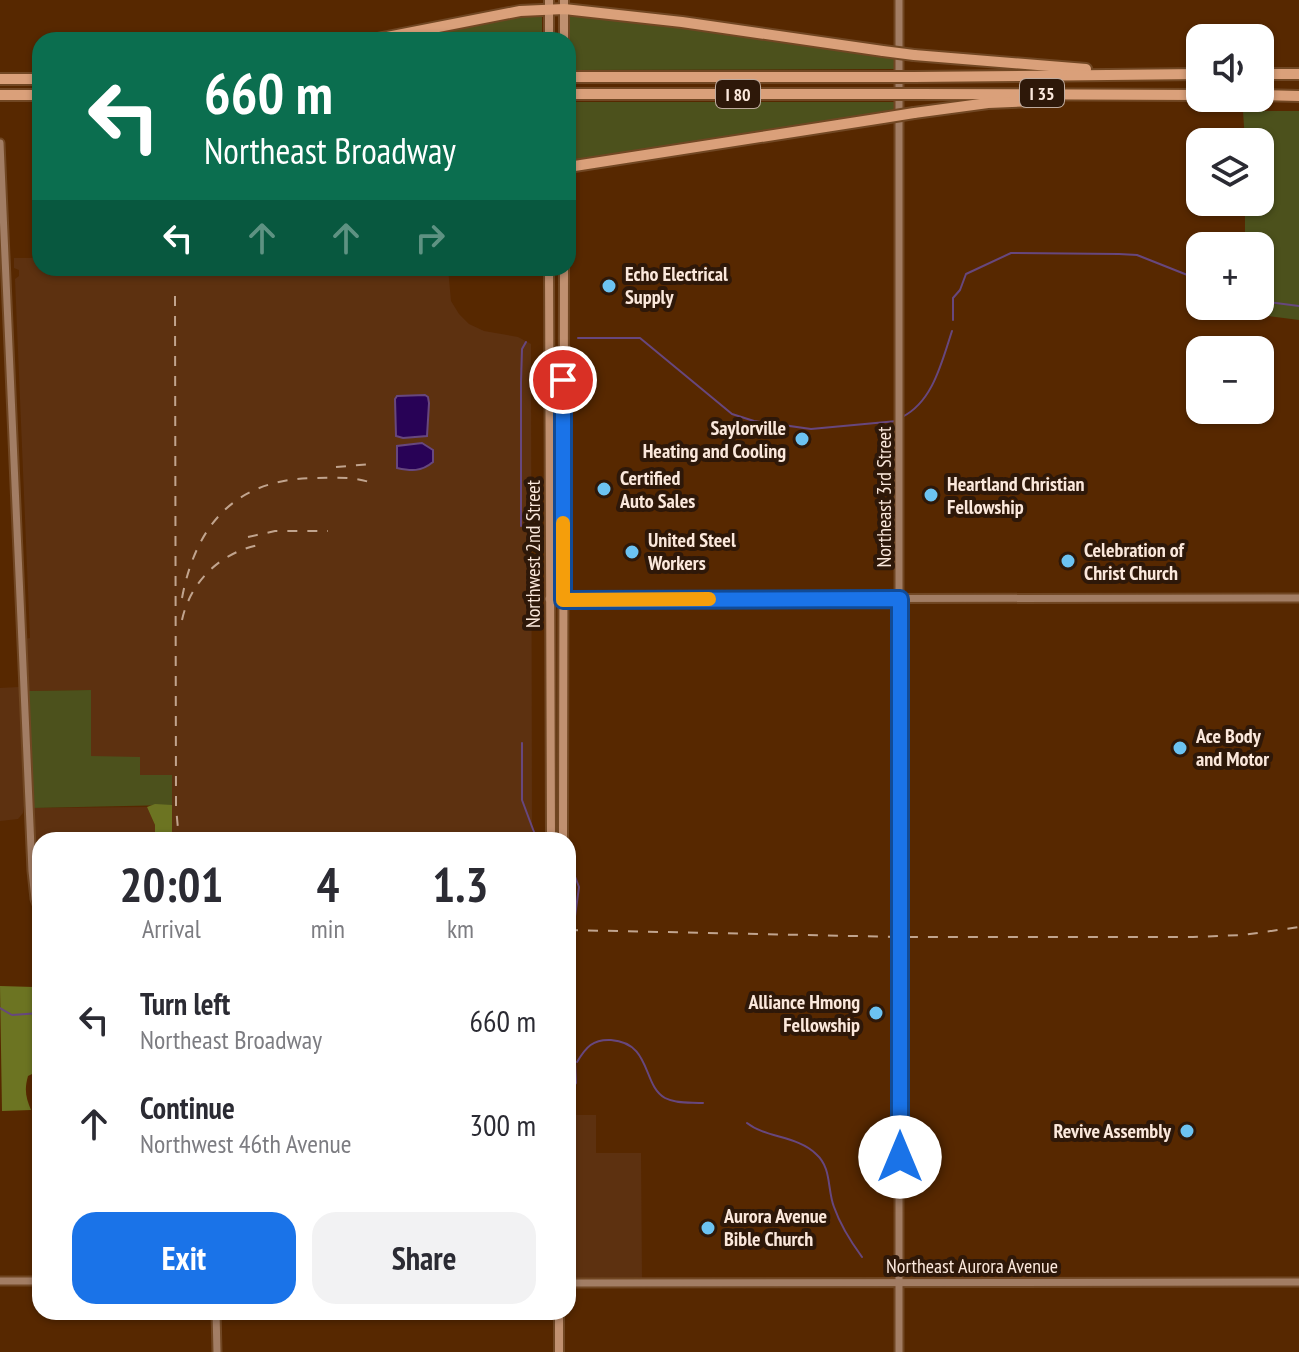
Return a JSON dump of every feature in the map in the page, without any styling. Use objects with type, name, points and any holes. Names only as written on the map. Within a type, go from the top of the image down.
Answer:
[{"type":"highway","points":[[504,14],[535,0]]},
{"type":"highway","points":[[413,32],[549,4],[564,4],[914,55],[1168,74]]},
{"type":"highway","name":"I 80","points":[[576,77],[1186,74]]},
{"type":"highway","points":[[1274,74],[1299,74]]},
{"type":"highway","points":[[0,79],[32,79]]},
{"type":"highway","name":"I 80","points":[[576,94],[914,94]]},
{"type":"highway","name":"I 35","points":[[914,94],[1186,95]]},
{"type":"highway","points":[[0,95],[32,95]]},
{"type":"highway","points":[[576,166],[988,103],[1171,95]]},
{"type":"highway","points":[[1274,95],[1299,96]]},
{"type":"main road","points":[[549,4],[549,32]]},
{"type":"main road","points":[[564,4],[564,32]]},
{"type":"main road","name":"Northwest 2nd Street","points":[[549,276],[551,832]]},
{"type":"main road","name":"Northwest 2nd Street","points":[[563,832],[564,276]]},
{"type":"main road","points":[[559,1320],[559,1352]]},
{"type":"street","name":"Northeast 3rd Street","points":[[899,0],[899,1352]]},
{"type":"street","points":[[0,143],[32,871]]},
{"type":"street","points":[[549,599],[1299,598]]},
{"type":"street","points":[[0,1281],[32,1281]]},
{"type":"street","name":"Northeast Aurora Avenue","points":[[576,1283],[1299,1282]]},
{"type":"street","points":[[216,1320],[217,1352]]},
{"type":"shaded area","points":[[14,258],[32,258],[32,276],[449,276],[451,301],[469,324],[484,331],[518,337],[531,344],[532,832],[172,832],[171,775],[140,775],[139,757],[91,757],[90,690],[27,691],[25,639],[30,638],[15,279],[19,276],[19,270],[14,268]]},
{"type":"shaded area","points":[[425,395],[429,403],[427,436],[396,436],[397,396]]},
{"type":"shaded area","points":[[422,443],[433,450],[433,462],[416,470],[397,468],[397,446]]},
{"type":"shaded area","points":[[19,687],[23,813],[18,819],[0,821],[0,688]]},
{"type":"shaded area","points":[[147,807],[155,832],[33,832],[32,808]]},
{"type":"shaded area","points":[[576,1115],[596,1115],[596,1153],[641,1153],[642,1282],[576,1283]]},
{"type":"green space","points":[[567,13],[628,22],[689,26],[895,56],[895,69],[576,70],[576,32],[567,32]]},
{"type":"green space","points":[[522,14],[542,15],[542,32],[430,32]]},
{"type":"green space","points":[[576,102],[895,102],[895,112],[576,162]]},
{"type":"green space","points":[[1299,111],[1299,320],[1274,317],[1274,232],[1245,232],[1245,216],[1274,216],[1274,128],[1244,128],[1243,112]]},
{"type":"green space","points":[[91,690],[91,756],[140,757],[140,775],[172,775],[172,805],[32,808],[27,691]]},
{"type":"green space","points":[[172,805],[172,832],[155,832],[147,807]]},
{"type":"green space","points":[[0,986],[32,987],[32,1074],[28,1076],[26,1086],[31,1110],[2,1111]]},
{"type":"waterway","points":[[953,320],[953,298],[966,274],[1011,253],[1137,255],[1186,274]]},
{"type":"waterway","points":[[1274,303],[1299,306]]},
{"type":"waterway","points":[[902,417],[913,410],[929,391],[952,331]]},
{"type":"waterway","points":[[578,338],[640,338],[732,414],[754,421],[811,429],[897,421]]},
{"type":"waterway","points":[[521,526],[521,382],[522,349],[526,342]]},
{"type":"waterway","points":[[522,743],[522,800],[534,832]]},
{"type":"waterway","points":[[576,879],[579,887],[576,909]]},
{"type":"waterway","points":[[0,1008],[12,1015],[32,1014]]},
{"type":"waterway","points":[[577,1062],[595,1043],[605,1040],[624,1043],[634,1048],[640,1056],[653,1084],[665,1098],[703,1103]]},
{"type":"waterway","points":[[747,1123],[809,1148],[816,1154],[825,1166],[836,1213],[862,1257]]},
{"type":"railway","points":[[175,296],[178,832]]},
{"type":"railway","points":[[336,467],[372,464]]},
{"type":"railway","points":[[182,598],[188,572],[209,528],[242,497],[287,480],[342,478],[369,482]]},
{"type":"railway","points":[[248,537],[275,531],[328,531]]},
{"type":"railway","points":[[182,620],[193,592],[211,569],[236,553],[264,544]]},
{"type":"railway","points":[[576,930],[900,937],[1193,937],[1243,935],[1299,927]]},
{"type":"slow traffic","points":[[563,523],[563,600],[709,599]]},
{"type":"place","name":"Echo Electrical Supply","points":[[609,286]]},
{"type":"place","name":"Saylorville Heating and Cooling","points":[[802,439]]},
{"type":"place","name":"Certified Auto Sales","points":[[604,489]]},
{"type":"place","name":"Heartland Christian Fellowship","points":[[931,495]]},
{"type":"place","name":"United Steel Workers","points":[[632,552]]},
{"type":"place","name":"Celebration of Christ Church","points":[[1068,561]]},
{"type":"place","name":"Ace Body and Motor","points":[[1180,748]]},
{"type":"place","name":"Alliance Hmong Fellowship","points":[[876,1013]]},
{"type":"place","name":"Revive Assembly","points":[[1187,1131]]},
{"type":"place","name":"Aurora Avenue Bible Church","points":[[708,1228]]},
{"type":"route","points":[[563,380],[563,600],[900,599],[900,1157]]}]
